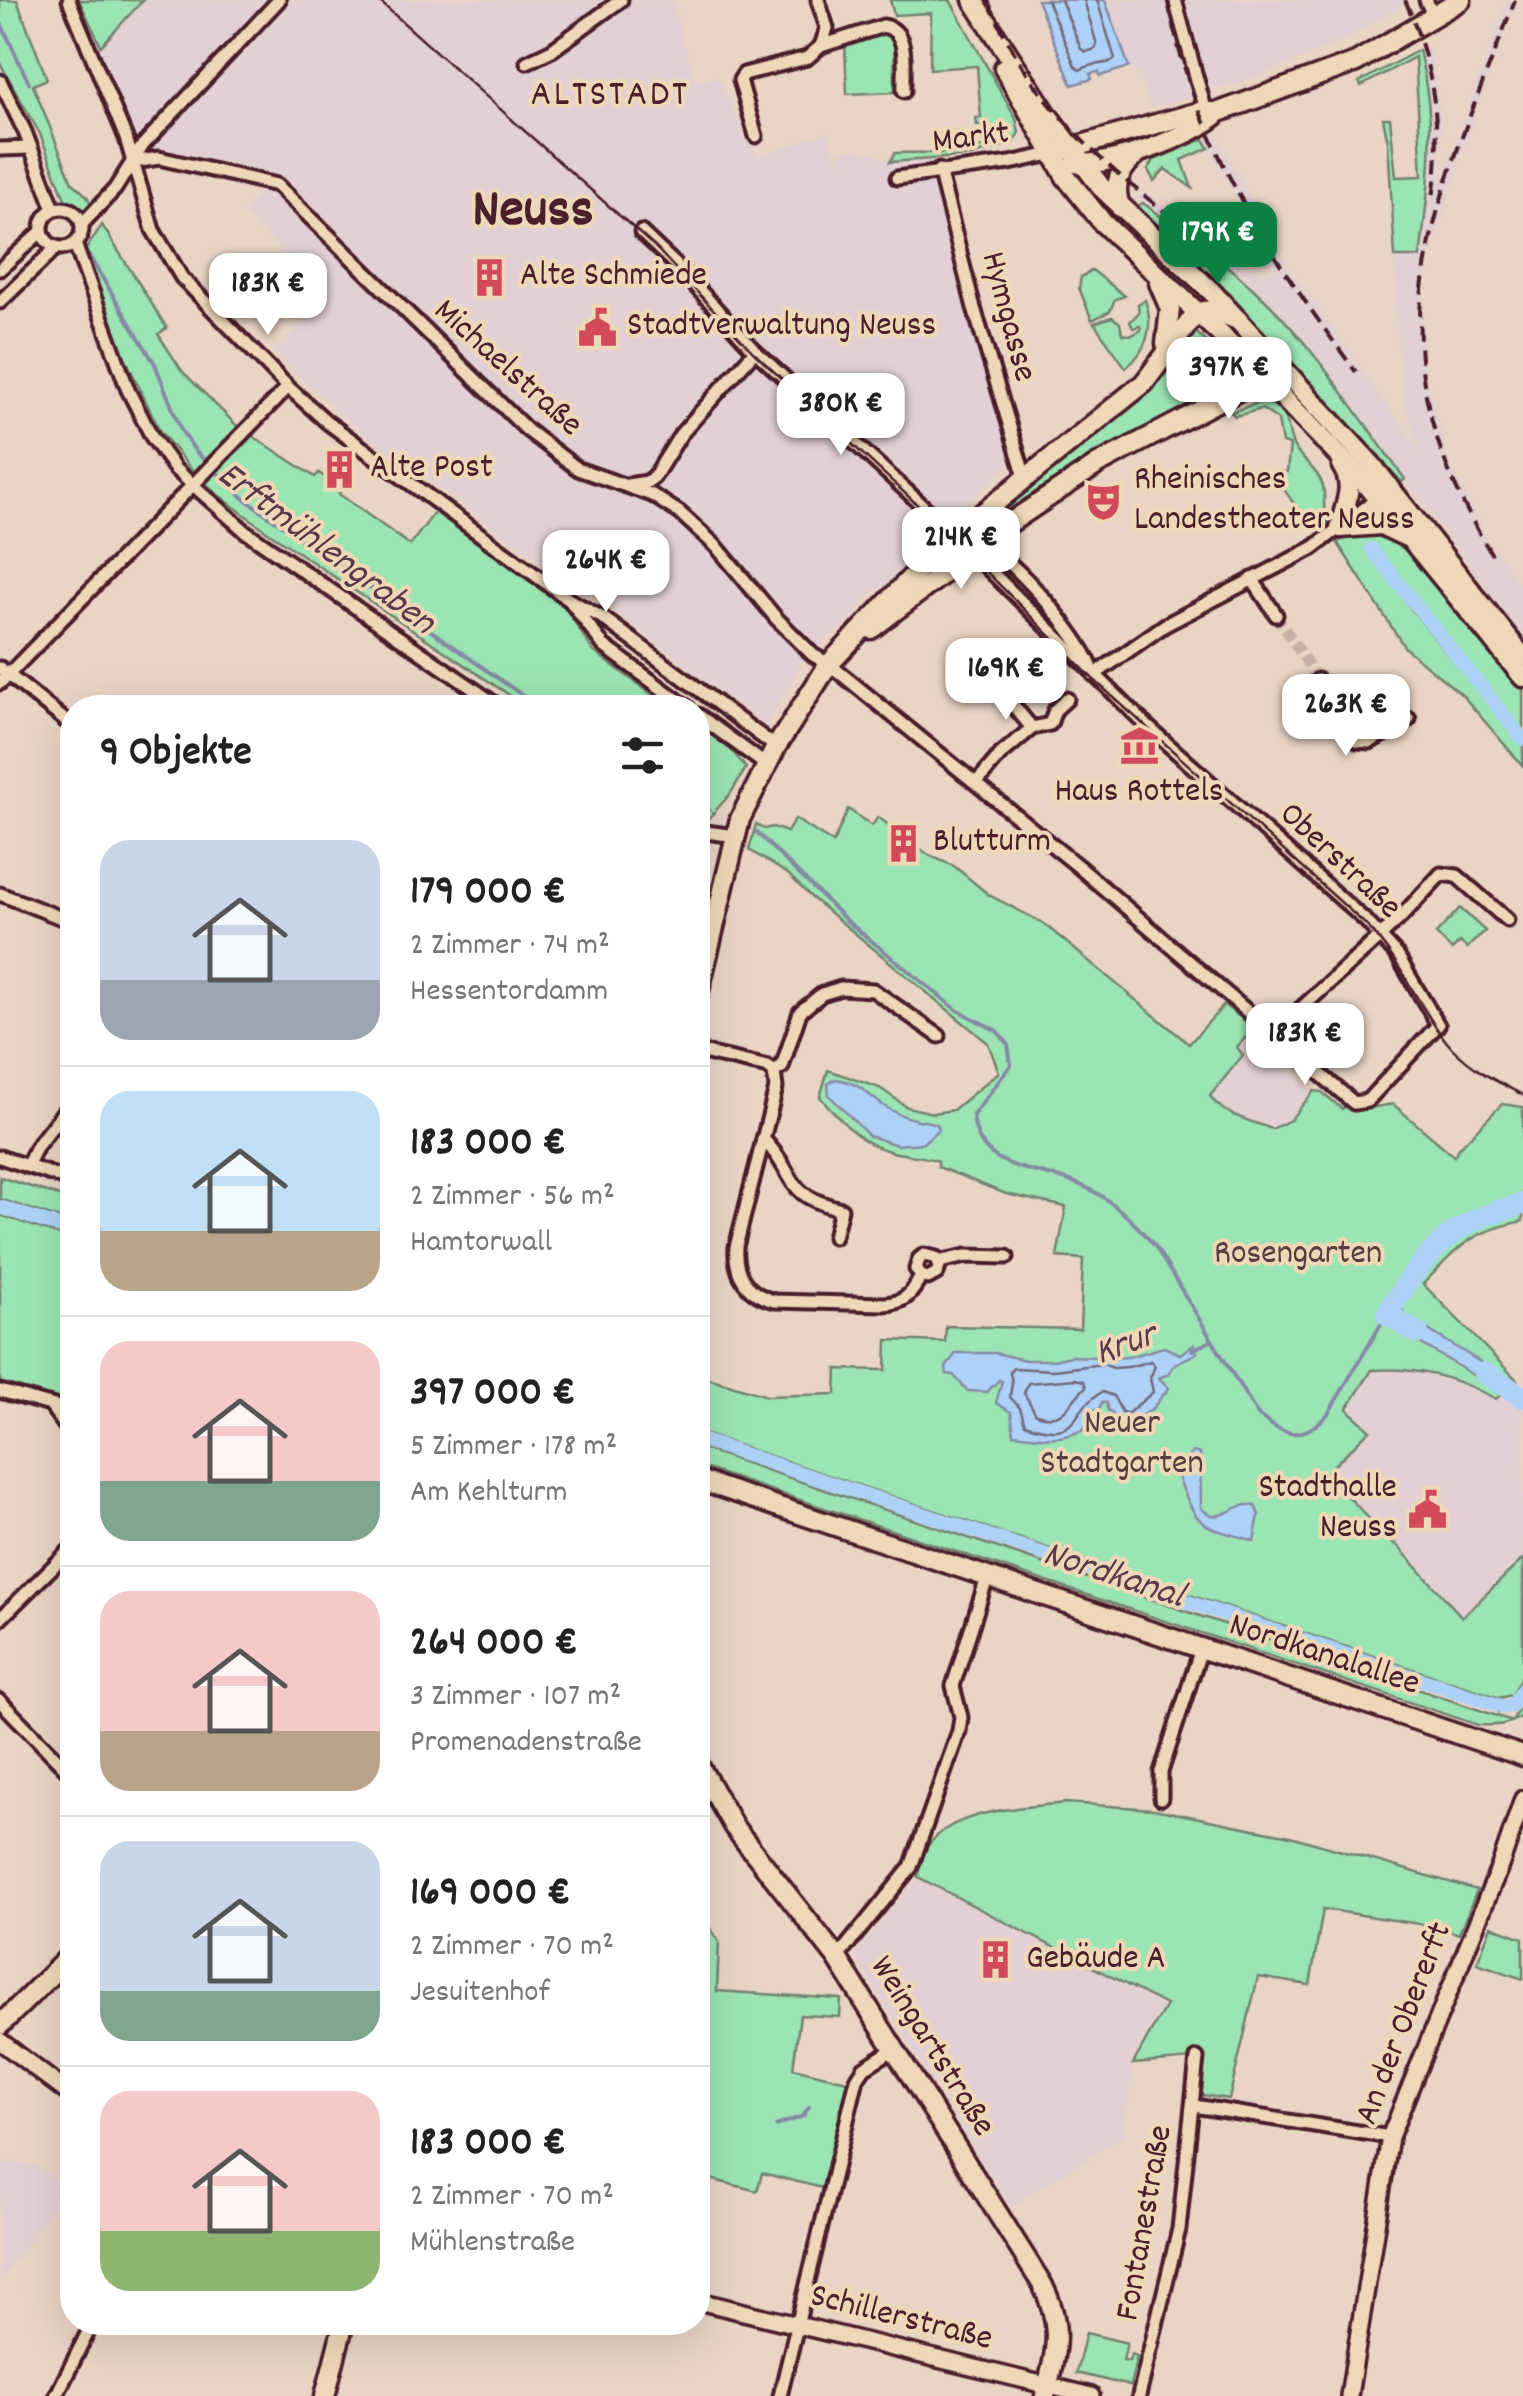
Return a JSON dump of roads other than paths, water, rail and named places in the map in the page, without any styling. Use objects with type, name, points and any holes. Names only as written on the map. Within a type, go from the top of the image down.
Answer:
[{"type":"main road","points":[[973,0],[1083,165],[1120,208],[1261,345],[1523,657]]},
{"type":"main road","points":[[1051,154],[1083,165],[1102,163],[1144,148],[1210,116],[1345,67],[1430,9],[1461,0]]},
{"type":"main road","points":[[982,17],[992,45],[1051,154],[1081,198],[1337,454],[1385,493],[1419,546],[1523,677]]},
{"type":"main road","points":[[1051,154],[1210,116]]},
{"type":"main road","points":[[1081,198],[1078,186],[1083,165],[1104,140]]},
{"type":"main road","points":[[1120,208],[1116,195],[1120,172],[1144,148]]},
{"type":"main road","points":[[1154,274],[1167,297],[1171,320],[1154,368]]},
{"type":"main road","points":[[710,944],[748,801],[776,747],[836,657],[892,594],[954,535],[1138,388],[1197,312],[1212,310],[1238,320]]},
{"type":"main road","points":[[836,657],[978,548],[1098,464],[1262,376],[1265,360],[1261,345]]},
{"type":"main road","points":[[1337,454],[1349,482],[1340,528],[1381,525],[1419,546]]},
{"type":"main road","name":"Nordkanalallee","points":[[710,1486],[1523,1756]]},
{"type":"main road","name":"Weingartstraße","points":[[710,1785],[734,1827],[837,1958],[1053,2307],[1057,2343],[1047,2391]]},
{"type":"main road","points":[[0,2025],[60,1966]]},
{"type":"main road","points":[[326,2396],[341,2335]]},
{"type":"street","points":[[69,0],[104,78],[159,242],[182,278],[327,422],[706,695]]},
{"type":"street","points":[[0,302],[57,247],[75,244],[82,224],[115,190],[143,145],[279,0]]},
{"type":"street","points":[[527,62],[552,50],[621,0]]},
{"type":"street","points":[[818,0],[827,28],[820,46]]},
{"type":"street","points":[[1175,0],[1210,116]]},
{"type":"street","points":[[756,136],[741,76],[807,58],[820,46],[883,26],[894,28],[902,42],[904,92]]},
{"type":"street","points":[[0,81],[54,209]]},
{"type":"street","points":[[0,148],[31,148]]},
{"type":"street","name":"Markt","points":[[897,178],[1051,154]]},
{"type":"street","name":"Michaelstraße","points":[[134,162],[159,158],[271,182],[536,438],[578,469],[661,500],[706,534],[776,618],[814,655],[836,657],[976,782],[1358,1104]]},
{"type":"street","name":"Hymgasse","points":[[939,170],[974,308],[1025,477]]},
{"type":"street","points":[[115,190],[128,189],[143,198]]},
{"type":"street","points":[[57,247],[47,241],[42,231],[44,218],[54,209],[71,210],[82,224]]},
{"type":"street","points":[[0,269],[42,231]]},
{"type":"street","name":"Oberstraße","points":[[640,232],[756,351],[954,535],[1006,559],[1084,650],[1094,675]]},
{"type":"street","points":[[75,244],[128,390],[164,455],[190,486],[245,530],[482,695]]},
{"type":"street","points":[[626,486],[654,477],[681,434],[756,351]]},
{"type":"street","points":[[60,717],[3,675],[288,387]]},
{"type":"street","points":[[654,477],[661,500]]},
{"type":"street","points":[[1094,675],[1165,624],[1313,548],[1385,493]]},
{"type":"street","name":"Oberstraße","points":[[978,548],[1094,675],[1380,936],[1410,975],[1438,1025],[1367,1101],[1358,1104]]},
{"type":"street","points":[[1252,579],[1276,615]]},
{"type":"street","points":[[568,599],[604,646],[670,695]]},
{"type":"street","points":[[1318,680],[1357,741],[1364,744],[1409,719]]},
{"type":"street","points":[[710,698],[776,747]]},
{"type":"street","points":[[1008,699],[1032,728]]},
{"type":"street","points":[[976,782],[1032,728],[1050,724],[1055,710],[1067,700]]},
{"type":"street","points":[[710,724],[766,765]]},
{"type":"street","points":[[710,833],[736,836]]},
{"type":"street","points":[[1274,1033],[1446,873],[1457,876],[1507,920]]},
{"type":"street","points":[[0,894],[60,917]]},
{"type":"street","points":[[774,1072],[782,1067],[800,1012],[822,994],[841,988],[873,990],[939,1036]]},
{"type":"street","points":[[710,1053],[768,1067],[774,1072],[776,1088],[736,1247],[739,1274],[751,1290],[775,1301],[895,1304],[910,1295],[921,1276],[916,1269],[919,1259],[931,1255],[938,1262],[966,1256],[1007,1257]]},
{"type":"street","points":[[27,1166],[60,1116]]},
{"type":"street","points":[[763,1138],[803,1194],[814,1202],[842,1209],[834,1237]]},
{"type":"street","points":[[0,1157],[60,1177]]},
{"type":"street","points":[[0,1391],[60,1408]]},
{"type":"street","points":[[50,1406],[60,1420]]},
{"type":"street","points":[[0,1619],[60,1560]]},
{"type":"street","points":[[837,1958],[911,1867],[920,1845],[960,1730],[954,1686],[987,1578]]},
{"type":"street","points":[[1160,1798],[1161,1772],[1201,1649]]},
{"type":"street","points":[[0,1701],[60,1763]]},
{"type":"street","name":"An der Obererft","points":[[1349,2396],[1390,2138],[1500,1866],[1523,1799]]},
{"type":"street","points":[[0,2041],[60,2087]]},
{"type":"street","points":[[780,2396],[857,2079],[864,2068],[894,2049]]},
{"type":"street","name":"Fontanestraße","points":[[1140,2396],[1179,2229],[1197,2058]]},
{"type":"street","points":[[1194,2106],[1390,2138]]},
{"type":"street","name":"Schillerstraße","points":[[710,2304],[1047,2391],[1091,2396]]},
{"type":"street","points":[[56,2396],[86,2335]]},
{"type":"water","points":[[1037,0],[1105,0],[1129,67],[1100,76],[1099,72],[1090,74],[1092,79],[1072,85]]},
{"type":"water","points":[[835,1079],[859,1087],[897,1113],[937,1124],[939,1129],[923,1143],[897,1145],[869,1136],[829,1095],[828,1084]]},
{"type":"water","points":[[1401,1309],[1409,1318],[1514,1383],[1503,1393],[1390,1325]]},
{"type":"water","points":[[1194,1345],[1197,1353],[1159,1378],[1169,1388],[1150,1411],[1116,1428],[1111,1412],[1102,1402],[1099,1410],[1093,1410],[1085,1429],[1058,1437],[1014,1434],[1011,1412],[996,1403],[1002,1381],[987,1392],[968,1391],[947,1374],[946,1367],[956,1353],[1054,1360],[1094,1357],[1107,1349],[1113,1358],[1164,1347],[1180,1354]]},
{"type":"water","points":[[1193,1452],[1200,1454],[1201,1508],[1215,1516],[1241,1506],[1255,1506],[1259,1515],[1254,1541],[1210,1527],[1196,1515],[1177,1474]]},
{"type":"waterway","name":"Erftmühlengraben","points":[[0,21],[29,83]]},
{"type":"waterway","name":"Erftmühlengraben","points":[[89,256],[155,364],[181,430],[196,452],[245,499],[522,695]]},
{"type":"waterway","points":[[1371,549],[1523,739]]},
{"type":"waterway","name":"Erftmühlengraben","points":[[756,832],[848,922],[957,1010],[997,1031],[1008,1044],[1011,1065],[973,1115],[977,1134],[986,1149],[1014,1166],[1083,1186],[1104,1197],[1131,1220],[1155,1246],[1257,1414],[1267,1422],[1293,1433],[1319,1423],[1387,1314]]},
{"type":"waterway","name":"Erftmühlengraben","points":[[1418,1333],[1387,1314],[1423,1262],[1457,1230],[1523,1204]]},
{"type":"waterway","name":"Nordkanal","points":[[0,1207],[60,1227]]},
{"type":"waterway","name":"Krur","points":[[1192,1350],[1211,1341]]},
{"type":"waterway","points":[[1484,1373],[1523,1397]]},
{"type":"waterway","name":"Nordkanal","points":[[710,1443],[1504,1707],[1512,1706],[1523,1689]]},
{"type":"waterway","name":"Nordkanal","points":[[1499,1712],[1504,1707]]},
{"type":"waterway","points":[[776,2126],[803,2116],[809,2107]]},
{"type":"tunnel","points":[[1276,615],[1318,680]]},
{"type":"tram line","points":[[378,0],[657,249],[754,353],[952,537],[1092,678],[1365,924],[1459,1055],[1523,1095]]},
{"type":"railway","points":[[988,0],[1031,79],[1085,143],[1148,199],[1219,252]]},
{"type":"railway","points":[[1168,0],[1180,52],[1216,150],[1266,242],[1356,372]]},
{"type":"railway","points":[[1405,0],[1423,48],[1433,97],[1437,147],[1433,198]]},
{"type":"railway","points":[[1492,555],[1452,478],[1429,407],[1420,341],[1424,276],[1437,212],[1515,0]]},
{"type":"place","name":"Alte Schmiede","points":[[490,277]]},
{"type":"place","name":"Stadtverwaltung Neuss","points":[[597,327]]},
{"type":"place","name":"Alte Post","points":[[340,469]]},
{"type":"place","name":"Rheinisches Landestheater Neuss","points":[[1104,501]]},
{"type":"place","name":"Haus Rottels","points":[[1139,746]]},
{"type":"place","name":"Blutturm","points":[[903,843]]},
{"type":"place","name":"Stadthalle Neuss","points":[[1427,1509]]},
{"type":"place","name":"Gebäude A","points":[[996,1960]]},
{"type":"district","name":"ALTSTADT","points":[[610,96]]},
{"type":"district","name":"Neuss","points":[[533,213]]},
{"type":"park label","name":"Rosengarten","points":[[1298,1255]]},
{"type":"park label","name":"Neuer Stadtgarten","points":[[1122,1445]]}]
